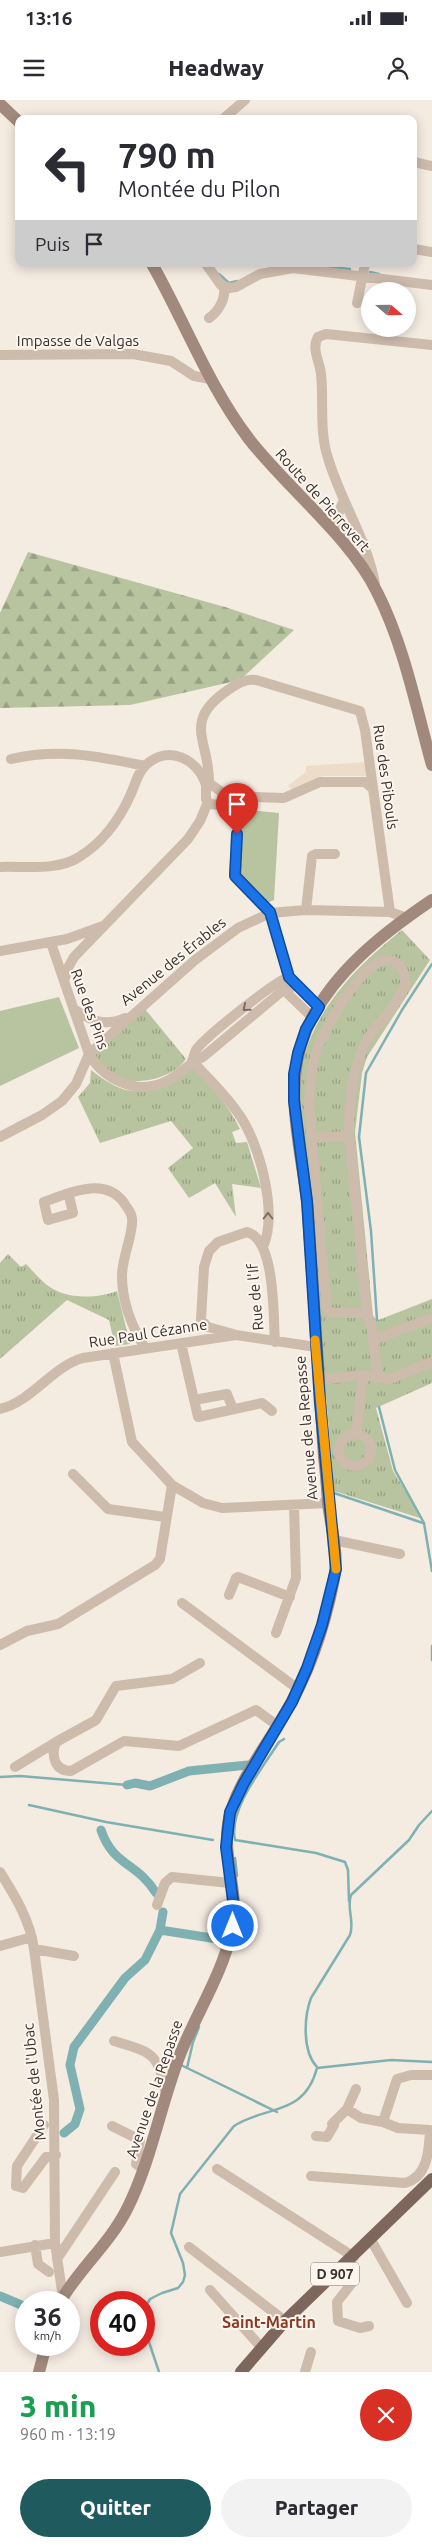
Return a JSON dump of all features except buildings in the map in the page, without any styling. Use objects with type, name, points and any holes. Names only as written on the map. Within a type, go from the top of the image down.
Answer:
[{"type":"main road","name":"D 907","points":[[241,2372],[285,2321],[432,2179]]},
{"type":"street","points":[[228,115],[246,100]]},
{"type":"street","points":[[0,104],[15,118]]},
{"type":"street","points":[[417,163],[432,166]]},
{"type":"street","points":[[417,250],[432,252]]},
{"type":"street","name":"Route de Pierrevert","points":[[147,267],[169,300]]},
{"type":"street","name":"Route de Pierrevert","points":[[153,267],[210,379],[234,418],[263,457],[330,522],[377,590],[397,643],[432,765]]},
{"type":"street","points":[[208,267],[224,287],[225,294],[217,311],[209,318]]},
{"type":"street","points":[[357,303],[364,267]]},
{"type":"street","points":[[224,287],[233,288],[254,276],[275,270],[298,268],[432,284]]},
{"type":"street","points":[[377,590],[371,561],[344,500],[325,448],[322,431],[322,381],[315,349],[316,340],[324,335],[337,335],[432,345]]},
{"type":"street","name":"Impasse de Valgas","points":[[0,356],[104,353],[144,355],[171,361],[194,376],[210,379]]},
{"type":"street","points":[[344,500],[339,512],[330,522],[364,543]]},
{"type":"street","name":"Rue des Pibouls","points":[[207,784],[209,771],[202,742],[204,713],[212,702],[229,689],[244,681],[253,679],[360,711],[365,730],[390,912]]},
{"type":"street","points":[[11,759],[42,753],[80,753],[108,757],[145,766]]},
{"type":"street","points":[[0,867],[51,866],[72,861],[81,856],[103,837],[118,819],[145,766],[163,757],[182,758],[197,766],[207,784],[205,798],[213,806],[219,805],[224,796]]},
{"type":"street","points":[[224,796],[286,798],[324,782],[365,782],[372,788]]},
{"type":"street","points":[[207,784],[221,790],[224,796]]},
{"type":"street","points":[[241,796],[234,874],[270,912],[289,977],[316,1012]]},
{"type":"street","points":[[0,951],[87,937],[108,924],[188,839],[200,820],[208,802]]},
{"type":"street","points":[[306,910],[312,856],[316,854],[335,854]]},
{"type":"street","name":"Avenue de la Repasse","points":[[68,2291],[123,2216],[142,2169],[179,2057],[230,1937],[234,1918],[226,1847],[230,1812],[244,1783],[298,1689],[312,1654],[332,1586],[336,1564],[328,1503],[318,1380],[307,1201],[293,1091],[298,1053],[316,1012],[359,958],[406,918],[432,900]]},
{"type":"street","name":"Avenue des Érables","points":[[89,1054],[128,1017],[223,938],[270,912],[306,910],[390,912],[406,918]]},
{"type":"street","points":[[64,982],[71,962],[87,937]]},
{"type":"street","name":"Rue des Pins","points":[[51,943],[89,1054],[98,1068],[108,1076],[137,1086],[153,1086],[167,1081],[192,1061],[203,1057],[284,990]]},
{"type":"street","points":[[367,1313],[333,1314],[327,1309],[312,1138],[310,1088],[314,1060],[322,1037],[334,1014],[360,978],[378,961],[389,960],[395,962],[404,971],[405,988],[370,1036],[359,1060],[350,1097],[349,1136],[367,1313],[374,1340],[378,1376]]},
{"type":"street","points":[[289,977],[284,990],[316,1012]]},
{"type":"street","name":"Rue des Pins","points":[[192,1061],[198,1048],[289,977]]},
{"type":"street","points":[[74,1009],[87,1018],[103,1023],[128,1017]]},
{"type":"street","points":[[0,1137],[62,1101],[76,1084],[89,1054]]},
{"type":"street","points":[[192,1061],[239,1114],[247,1128],[266,1184],[268,1222],[263,1248]]},
{"type":"street","points":[[312,1138],[349,1136]]},
{"type":"street","points":[[70,1193],[90,1188],[105,1189],[122,1199],[130,1212],[132,1225],[123,1262],[122,1282],[129,1315],[144,1348]]},
{"type":"street","name":"Rue de l'If","points":[[236,1335],[208,1326],[201,1320],[206,1259],[214,1244],[240,1233],[253,1234],[263,1248],[269,1268],[274,1342]]},
{"type":"street","points":[[374,1340],[432,1318]]},
{"type":"street","name":"Rue Paul Cézanne","points":[[0,1409],[21,1400],[69,1364],[84,1358],[236,1335],[316,1347]]},
{"type":"street","points":[[181,1343],[199,1417],[263,1403],[272,1411]]},
{"type":"street","points":[[114,1353],[132,1442],[172,1485],[200,1502],[222,1508],[328,1503]]},
{"type":"street","points":[[318,1380],[363,1375],[393,1378],[432,1362]]},
{"type":"street","points":[[356,1434],[363,1375]]},
{"type":"street","points":[[194,1400],[228,1394],[233,1409]]},
{"type":"street","points":[[73,1474],[108,1509],[165,1517]]},
{"type":"street","points":[[0,1646],[27,1631],[58,1624],[157,1564],[161,1556],[165,1517],[172,1485]]},
{"type":"street","points":[[276,1633],[296,1578],[294,1505]]},
{"type":"street","points":[[334,1540],[400,1554]]},
{"type":"street","points":[[228,1595],[238,1577],[290,1596]]},
{"type":"street","points":[[182,1603],[298,1689]]},
{"type":"street","points":[[15,1767],[96,1720],[116,1686],[172,1678],[200,1663]]},
{"type":"street","points":[[56,1742],[53,1753],[54,1760],[59,1767],[69,1772],[124,1741],[179,1746],[256,1710],[278,1726]]},
{"type":"street","name":"Montée de l'Ubac","points":[[0,1872],[23,1912],[32,1937],[34,1949],[54,2100],[56,2155],[55,2243],[60,2291]]},
{"type":"street","points":[[157,1905],[166,1881],[172,1877],[230,1883]]},
{"type":"street","points":[[0,1946],[32,1937]]},
{"type":"street","points":[[34,1949],[74,1956]]},
{"type":"street","points":[[114,2041],[144,2051],[152,2056],[160,2066],[166,2097]]},
{"type":"street","points":[[383,2122],[397,2079],[408,2075],[432,2075]]},
{"type":"street","points":[[316,2136],[327,2137],[334,2125],[332,2124],[343,2113],[356,2089]]},
{"type":"street","points":[[311,2176],[401,2183],[410,2182],[429,2169],[428,2155],[431,2130],[400,2129],[383,2122],[365,2120],[343,2113]]},
{"type":"street","points":[[44,2125],[17,2166],[16,2186],[23,2188],[45,2158],[56,2155]]},
{"type":"street","points":[[112,2126],[140,2140],[136,2164],[142,2169]]},
{"type":"street","points":[[217,2169],[354,2256]]},
{"type":"street","points":[[57,2259],[114,2172]]},
{"type":"street","points":[[410,2182],[415,2197]]},
{"type":"street","points":[[371,2240],[407,2303]]},
{"type":"street","points":[[0,2252],[55,2243]]},
{"type":"street","points":[[35,2245],[38,2264],[49,2272]]},
{"type":"street","points":[[189,2247],[285,2321]]},
{"type":"street","points":[[342,2268],[352,2284],[337,2302],[338,2321],[360,2328],[369,2326]]},
{"type":"street","points":[[210,2290],[261,2347]]},
{"type":"street","points":[[304,2372],[312,2352]]},
{"type":"street","points":[[39,2372],[43,2356]]},
{"type":"green space","points":[[28,552],[225,607],[294,630],[240,680],[130,705],[0,708],[0,613]]},
{"type":"green space","points":[[248,810],[279,813],[274,900],[265,904],[238,873],[244,814]]},
{"type":"green space","points":[[402,930],[430,960],[367,1057],[362,1073],[355,1132],[373,1316],[377,1320],[381,1319],[432,1299],[432,1383],[376,1408],[393,1471],[423,1519],[334,1491],[308,1179],[298,1088],[303,1059],[310,1039],[330,1003],[370,957]]},
{"type":"green space","points":[[59,997],[79,1048],[0,1086],[0,1011]]},
{"type":"green space","points":[[145,1009],[186,1059],[171,1072],[161,1077],[151,1080],[129,1081],[111,1074],[94,1056],[95,1052]]},
{"type":"green space","points":[[193,1068],[219,1096],[235,1120],[240,1129],[232,1132],[236,1143],[247,1142],[261,1188],[232,1184],[236,1217],[215,1183],[189,1198],[168,1168],[193,1148],[171,1121],[100,1143],[78,1097],[90,1083],[91,1070],[119,1088],[142,1091],[165,1083]]},
{"type":"green space","points":[[8,1254],[21,1267],[26,1264],[47,1285],[62,1293],[86,1296],[103,1295],[117,1291],[130,1344],[115,1346],[109,1320],[67,1300],[0,1359],[0,1263]]},
{"type":"shaded area","points":[[367,762],[367,776],[322,776],[293,790],[288,786],[306,772],[306,766]]},
{"type":"waterway","points":[[329,267],[350,269]]},
{"type":"waterway","points":[[370,272],[379,274]]},
{"type":"waterway","points":[[219,274],[229,283],[237,281]]},
{"type":"waterway","points":[[377,1320],[371,1231],[359,1137],[366,1073],[402,1010],[432,964]]},
{"type":"waterway","points":[[379,1407],[395,1470],[424,1523],[432,1571]]},
{"type":"waterway","points":[[334,1493],[423,1523]]},
{"type":"waterway","points":[[432,1646],[432,1660]]},
{"type":"waterway","points":[[284,1739],[279,1742],[248,1789],[237,1816],[234,1828],[235,1840],[316,1853],[345,1862],[348,1870],[349,1901]]},
{"type":"waterway","points":[[127,1785],[135,1783],[150,1786],[189,1771],[248,1765]]},
{"type":"waterway","points":[[0,1777],[20,1776],[127,1785]]},
{"type":"waterway","points":[[29,1805],[106,1822],[213,1840]]},
{"type":"waterway","points":[[317,2067],[312,2060],[307,2043],[307,2015],[311,1998],[350,1935],[352,1925],[349,1905],[351,1895],[409,1840],[432,1811]]},
{"type":"waterway","points":[[101,1830],[112,1851],[141,1875],[156,1893]]},
{"type":"waterway","points":[[235,1858],[237,1876]]},
{"type":"waterway","points":[[160,1930],[163,1912]]},
{"type":"waterway","points":[[64,2133],[75,2124],[80,2109],[70,2065],[74,2047],[125,1978],[145,1960],[160,1930],[224,1940]]},
{"type":"waterway","points":[[187,2068],[193,2042],[199,2027]]},
{"type":"waterway","points":[[155,2296],[178,2288],[183,2282],[185,2275],[183,2263],[171,2233],[180,2194],[234,2126],[246,2119],[293,2102],[303,2095],[311,2084],[317,2068],[391,2060],[432,2062]]},
{"type":"waterway","points":[[181,2065],[277,2112]]},
{"type":"waterway","points":[[0,2296],[15,2302]]},
{"type":"waterway","points":[[154,2356],[159,2372]]},
{"type":"slow traffic","points":[[315,1340],[328,1503],[336,1554],[336,1569]]},
{"type":"district","name":"Saint-Martin","points":[[269,2322]]},
{"type":"route","points":[[233,1926],[233,1901],[226,1847],[230,1812],[244,1783],[292,1702],[307,1668],[322,1625],[336,1564],[328,1503],[320,1403],[307,1201],[293,1091],[298,1053],[306,1029],[319,1007],[289,977],[270,912],[234,874],[237,834]]}]
